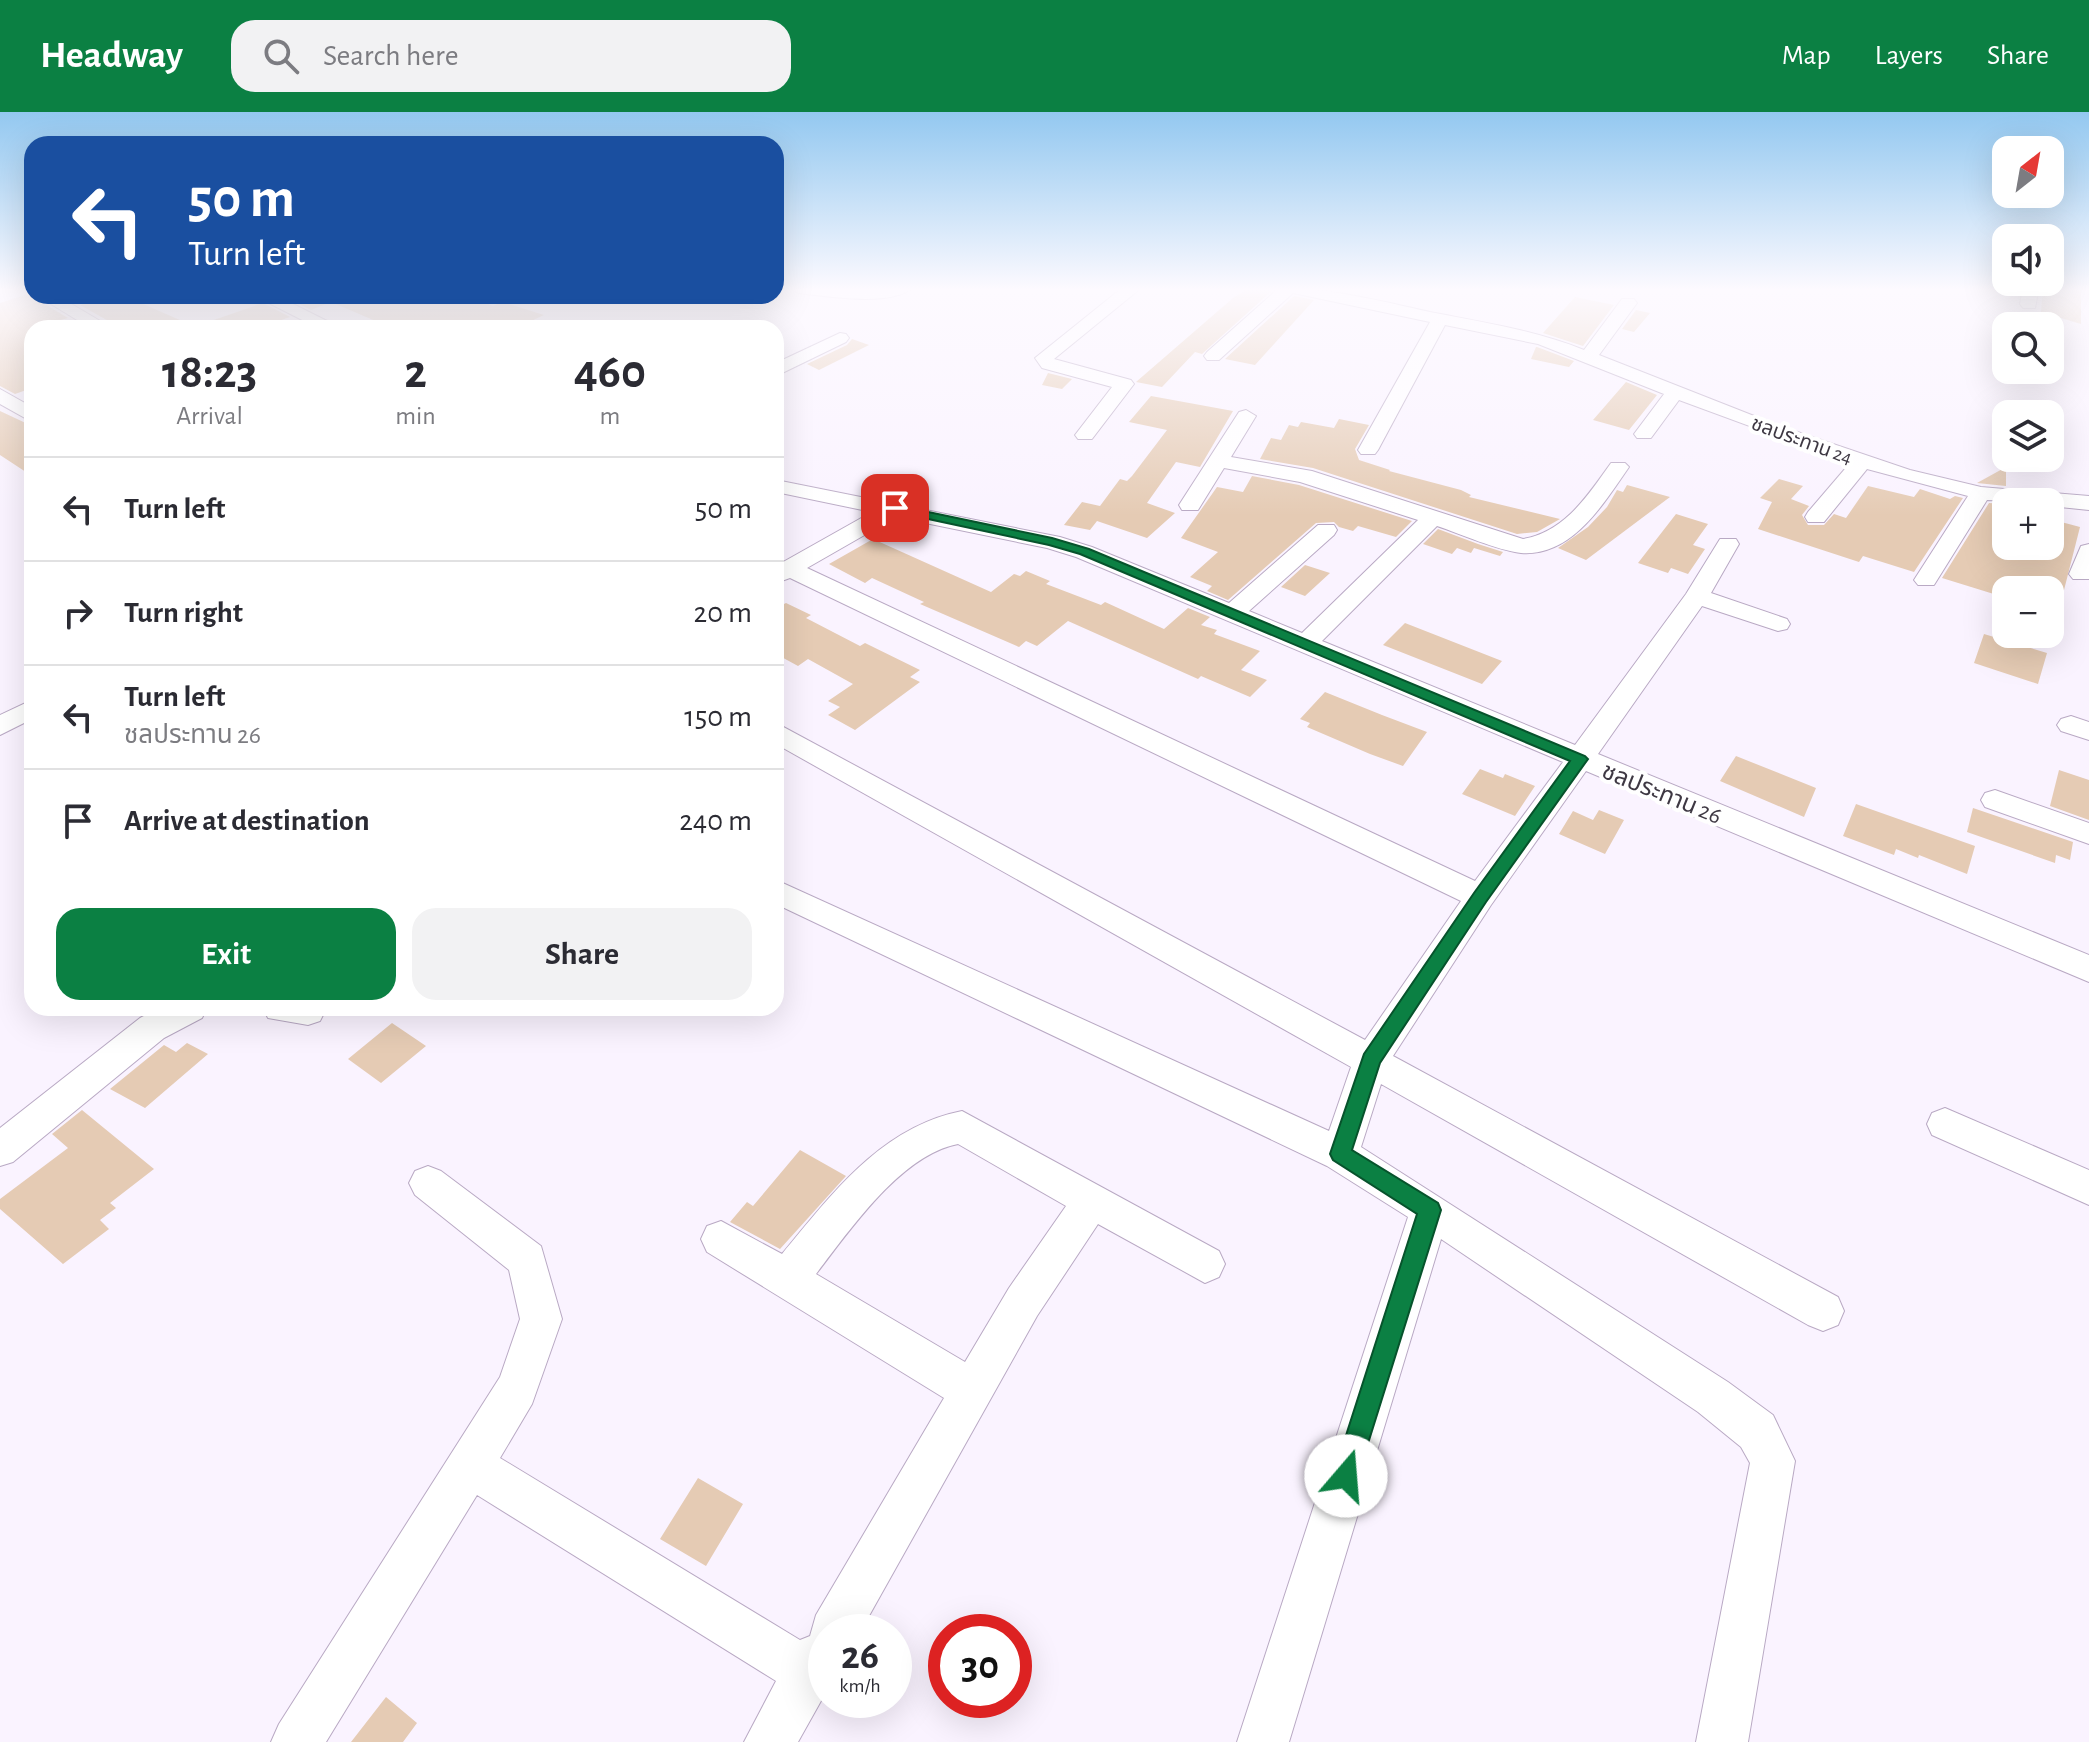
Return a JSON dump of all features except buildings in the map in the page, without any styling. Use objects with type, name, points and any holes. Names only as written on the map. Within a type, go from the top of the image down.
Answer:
[{"type":"street","points":[[1049,364],[1124,384],[1085,435]]},
{"type":"street","points":[[1368,450],[1415,364]]},
{"type":"street","name":"ชลประทาน 24","points":[[1606,364],[1770,429],[1904,475],[1981,493],[2089,503]]},
{"type":"street","points":[[1644,434],[1676,391]]},
{"type":"street","points":[[0,395],[24,411]]},
{"type":"street","points":[[1190,505],[1246,416]]},
{"type":"street","points":[[1218,461],[1304,476],[1504,542],[1536,545],[1577,524],[1618,467]]},
{"type":"street","points":[[1816,517],[1863,461]]},
{"type":"street","name":"ชลประทาน 26","points":[[784,487],[1052,542],[1114,563],[2089,969]]},
{"type":"street","points":[[1926,580],[1981,493]]},
{"type":"street","points":[[784,571],[895,508]]},
{"type":"street","points":[[1305,644],[1431,519]]},
{"type":"street","points":[[1233,613],[1326,530]]},
{"type":"street","points":[[1340,1154],[1371,1060],[1480,897],[1697,596],[1728,544]]},
{"type":"street","points":[[2081,574],[2089,551]]},
{"type":"street","points":[[784,573],[1480,897]]},
{"type":"street","points":[[1697,596],[1778,624]]},
{"type":"street","points":[[0,726],[24,712]]},
{"type":"street","points":[[784,736],[1823,1311]]},
{"type":"street","points":[[1995,800],[2089,834]]},
{"type":"street","points":[[784,895],[1340,1154],[1713,1397],[1757,1431],[1773,1461],[1722,1742]]},
{"type":"street","points":[[0,1150],[152,1028],[175,1016]]},
{"type":"street","points":[[1945,1124],[2089,1188]]},
{"type":"street","points":[[787,1278],[871,1178],[926,1136],[944,1127],[962,1127],[1205,1264]]},
{"type":"street","points":[[297,1742],[517,1389],[541,1319],[527,1259],[428,1183]]},
{"type":"street","points":[[844,1614],[1023,1302],[1092,1200]]},
{"type":"street","points":[[1263,1742],[1430,1210]]},
{"type":"street","points":[[721,1239],[973,1391]]},
{"type":"street","points":[[470,1465],[808,1642]]},
{"type":"street","points":[[770,1742],[808,1676]]},
{"type":"route","points":[[895,508],[1052,542],[1084,552],[1580,759],[1480,897],[1371,1060],[1340,1154],[1430,1210],[1346,1476]]}]
